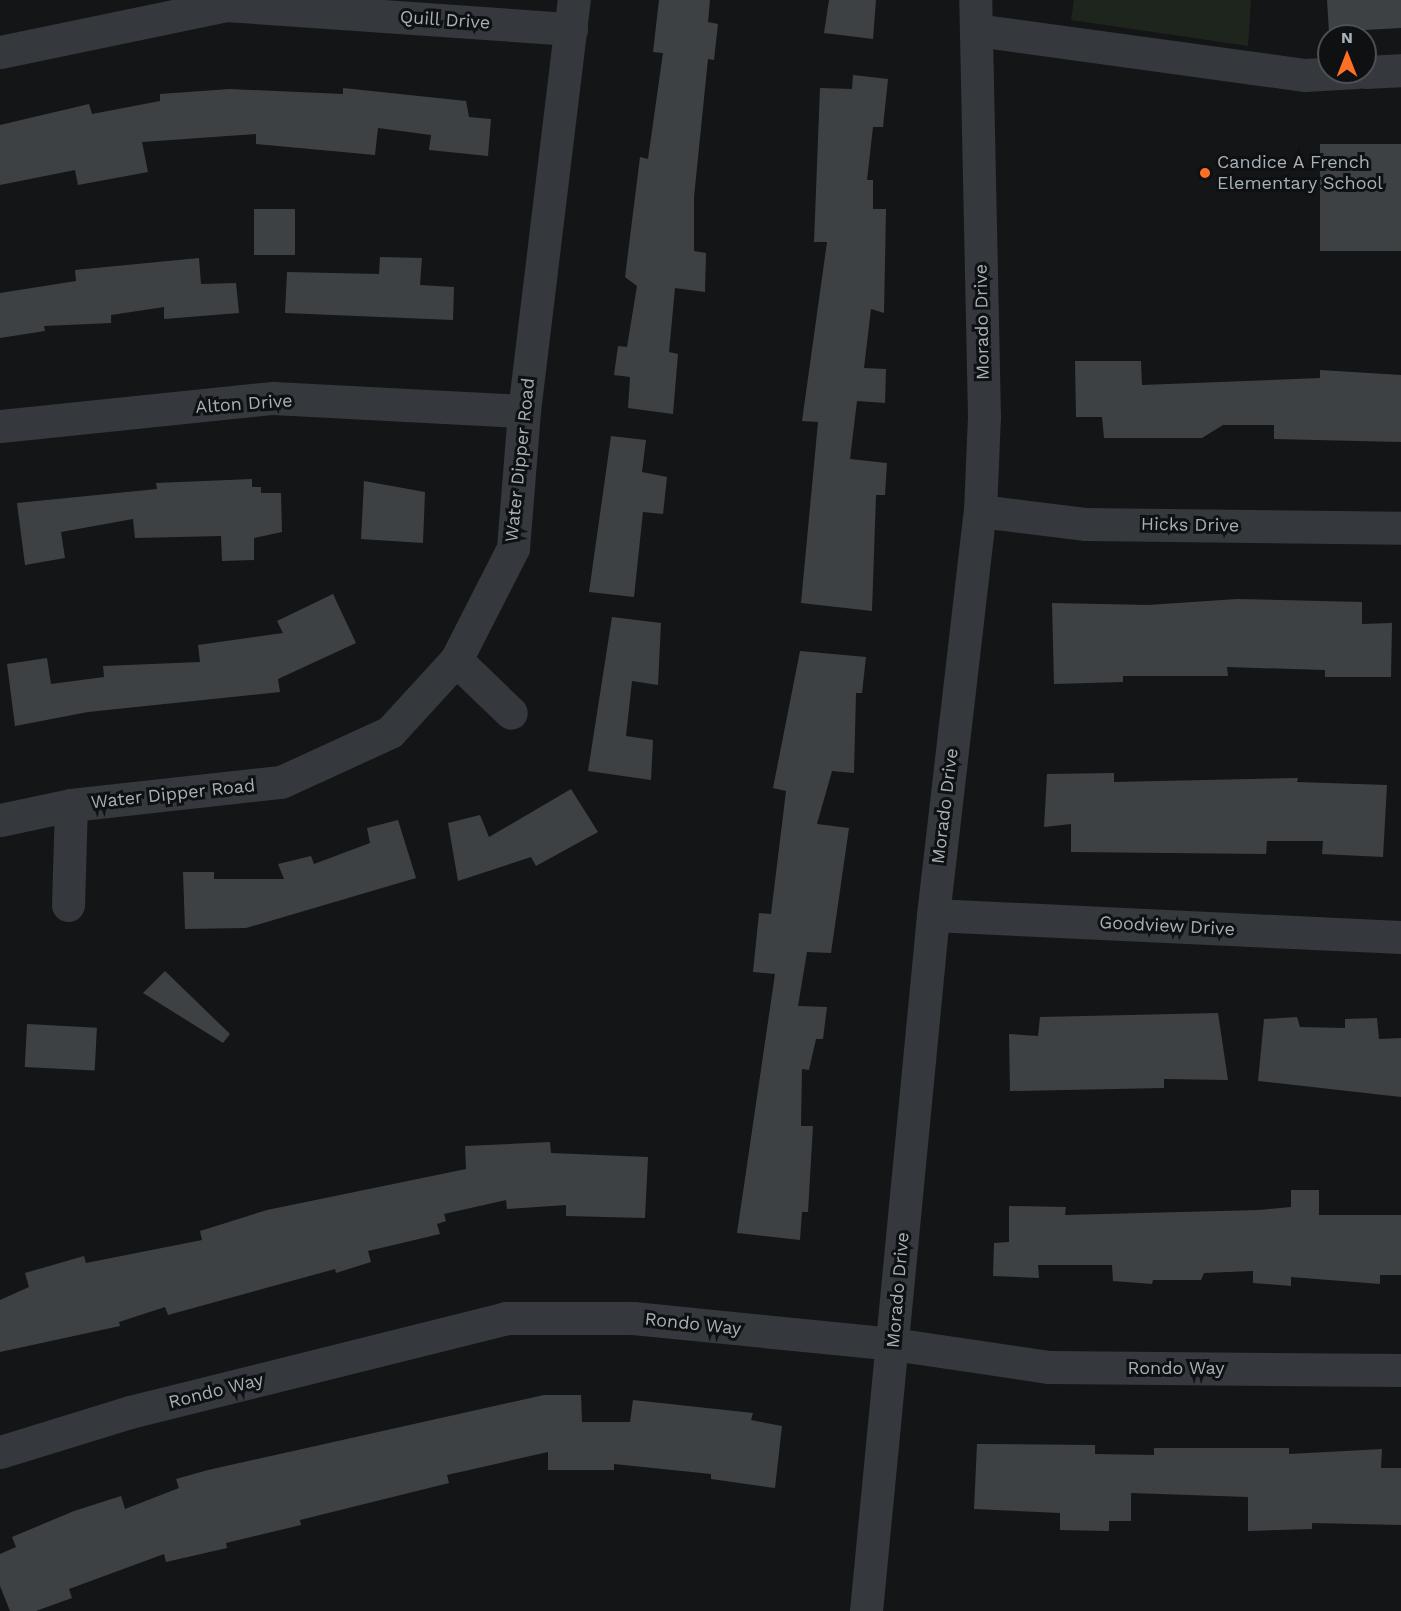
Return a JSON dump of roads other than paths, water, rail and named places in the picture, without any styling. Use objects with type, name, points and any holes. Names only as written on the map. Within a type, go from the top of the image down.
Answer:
[{"type":"street","name":"Quill Drive","points":[[0,52],[226,5],[572,14]]},
{"type":"street","name":"Water Dipper Road","points":[[0,820],[71,804],[281,782],[390,732],[456,660],[513,548],[524,411],[572,14]]},
{"type":"street","points":[[976,15],[1305,75],[1317,74]]},
{"type":"street","name":"Morado Drive","points":[[866,1611],[933,915],[980,511],[984,417],[976,15]]},
{"type":"street","points":[[1377,71],[1401,70]]},
{"type":"street","name":"Alton Drive","points":[[0,426],[273,398],[524,411]]},
{"type":"street","name":"Hicks Drive","points":[[980,511],[1086,524],[1401,528]]},
{"type":"street","points":[[456,660],[511,713]]},
{"type":"street","points":[[68,905],[71,804]]},
{"type":"street","name":"Goodview Drive","points":[[933,915],[1401,937]]},
{"type":"street","name":"Rondo Way","points":[[0,1452],[130,1412],[506,1318],[633,1318],[893,1344],[1049,1367],[1401,1370]]},
{"type":"place","name":"Candice A French Elementary School","points":[[1205,173]]}]
